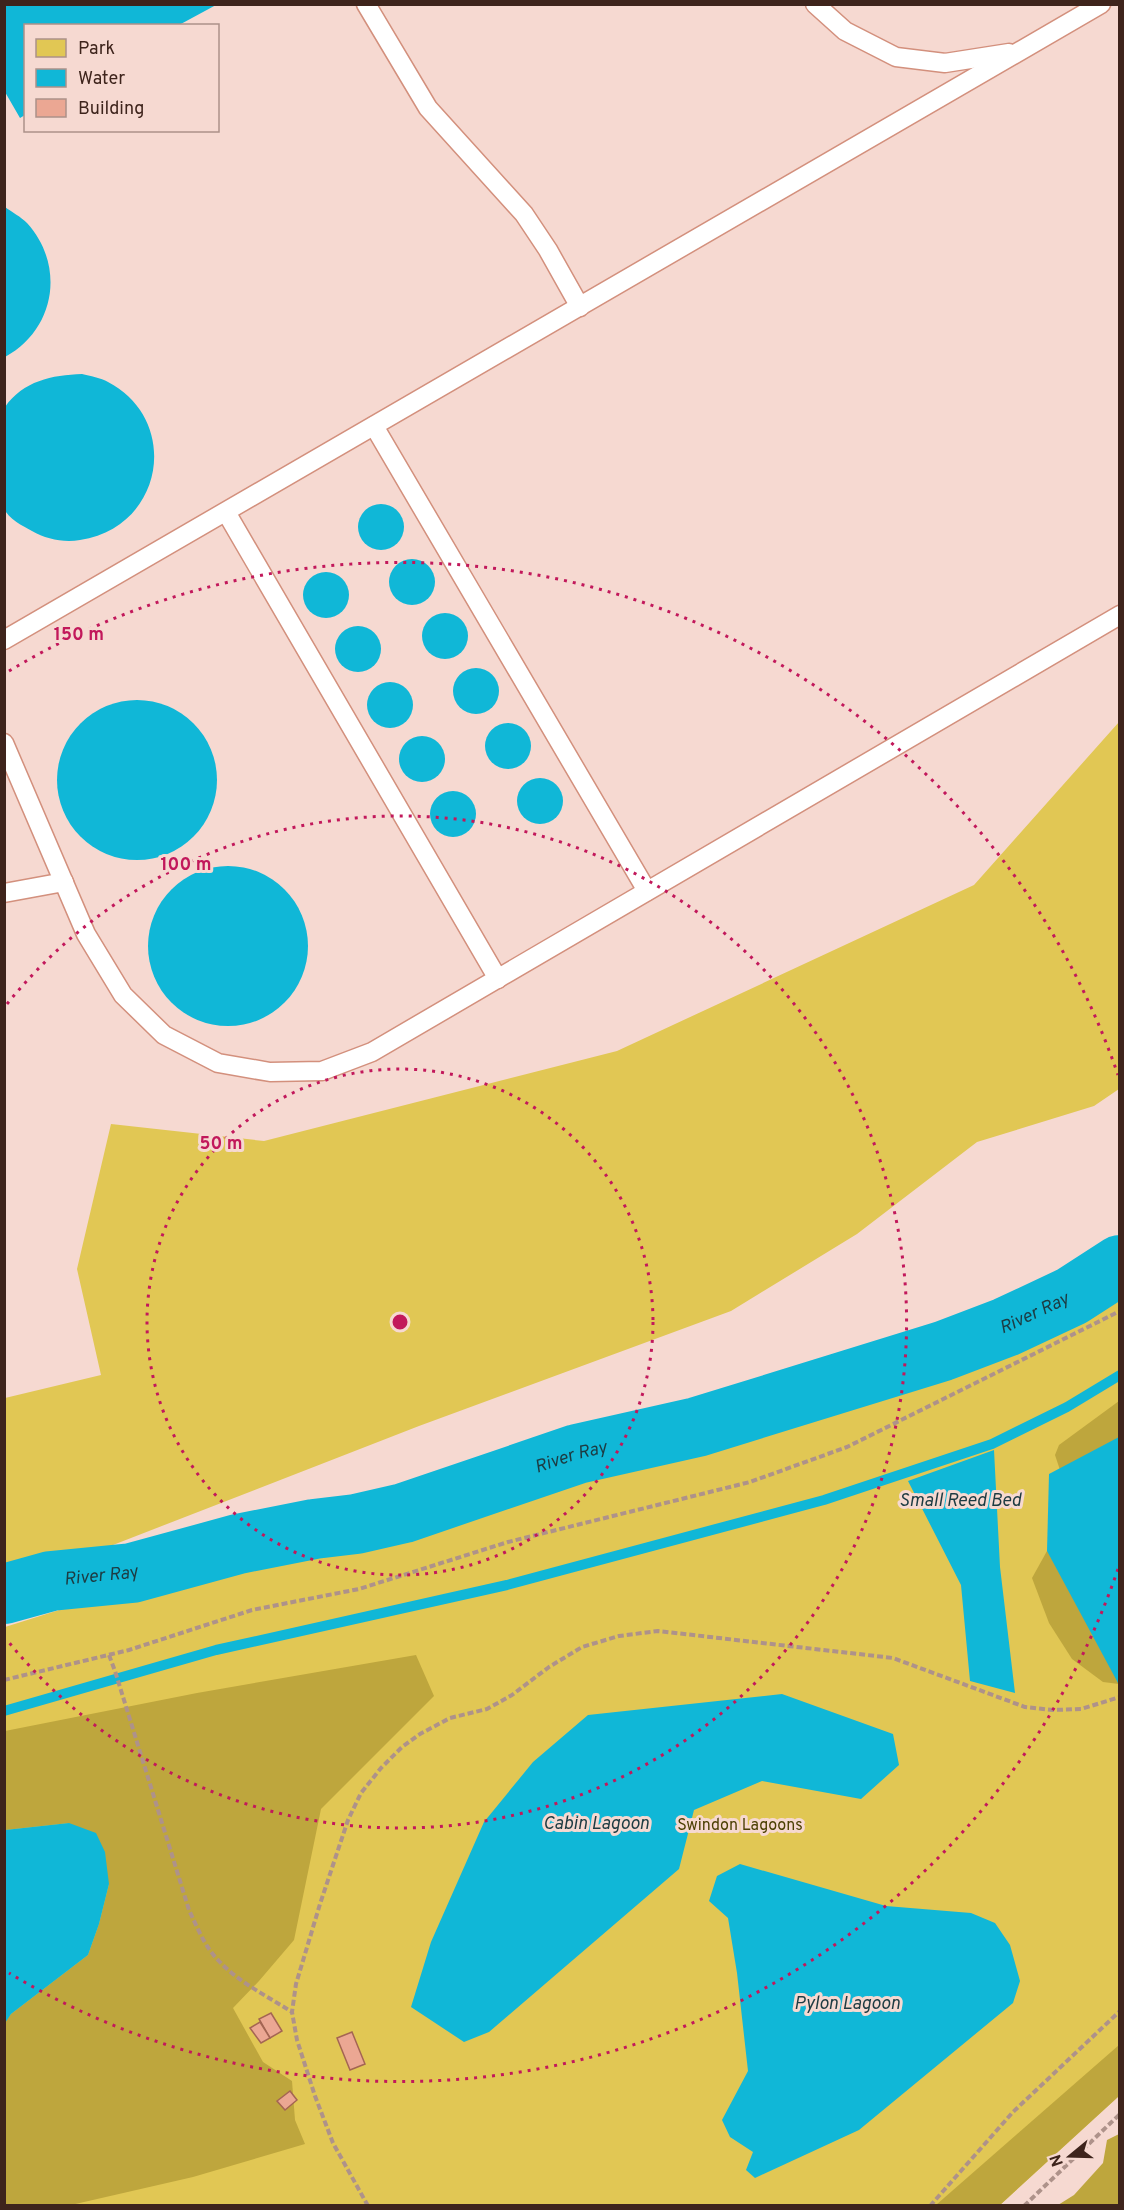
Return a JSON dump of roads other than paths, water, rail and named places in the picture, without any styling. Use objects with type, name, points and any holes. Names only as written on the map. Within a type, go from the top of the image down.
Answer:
[{"type":"lane","points":[[366,4],[428,108],[524,214],[548,250],[580,307]]},
{"type":"lane","points":[[815,4],[845,31],[896,57],[945,63],[1020,51]]},
{"type":"lane","points":[[4,640],[1101,4]]},
{"type":"lane","points":[[374,426],[647,891]]},
{"type":"lane","points":[[226,512],[498,979]]},
{"type":"lane","points":[[4,743],[86,934],[123,995],[164,1035],[218,1063],[270,1072],[322,1071],[372,1052],[1119,615]]},
{"type":"lane","points":[[4,893],[64,882]]},
{"type":"water","points":[[5,4],[216,5],[181,24],[24,24],[24,116],[20,118],[5,92]]},
{"type":"water","points":[[5,207],[27,223],[39,240],[47,258],[50,277],[49,296],[44,314],[35,331],[22,345],[5,357]]},
{"type":"water","points":[[82,374],[108,382],[131,399],[147,421],[154,446],[153,471],[145,495],[130,516],[108,531],[80,540],[61,541],[24,527],[12,519],[4,508],[5,407],[12,398],[29,385],[49,378]]},
{"type":"water","points":[[381,504],[397,511],[404,527],[397,543],[381,550],[365,543],[358,527],[365,511]]},
{"type":"water","points":[[412,559],[428,566],[435,582],[428,598],[412,605],[396,598],[389,582],[396,566]]},
{"type":"water","points":[[326,572],[342,579],[349,595],[342,611],[326,618],[310,611],[303,595],[310,579]]},
{"type":"water","points":[[445,613],[461,620],[468,636],[461,652],[445,659],[429,652],[422,636],[429,620]]},
{"type":"water","points":[[358,626],[374,633],[381,649],[374,665],[358,672],[342,665],[335,649],[342,633]]},
{"type":"water","points":[[476,668],[492,675],[499,691],[492,707],[476,714],[460,707],[453,691],[460,675]]},
{"type":"water","points":[[390,682],[406,689],[413,705],[406,721],[390,728],[374,721],[367,705],[374,689]]},
{"type":"water","points":[[137,700],[153,701],[168,706],[182,713],[194,723],[204,735],[211,749],[216,764],[216,796],[211,811],[204,825],[194,837],[182,847],[168,854],[153,859],[137,860],[121,859],[106,854],[92,847],[80,837],[70,825],[63,811],[58,796],[57,780],[58,764],[63,749],[70,735],[80,723],[92,713],[106,706],[121,701]]},
{"type":"water","points":[[508,723],[524,730],[531,746],[524,762],[508,769],[492,762],[485,746],[492,730]]},
{"type":"water","points":[[422,736],[438,743],[445,759],[438,775],[422,782],[406,775],[399,759],[406,743]]},
{"type":"water","points":[[540,778],[556,785],[563,801],[556,817],[540,824],[524,817],[517,801],[524,785]]},
{"type":"water","points":[[453,791],[469,798],[476,814],[469,830],[453,837],[437,830],[430,814],[437,798]]},
{"type":"water","points":[[228,866],[244,867],[259,872],[273,879],[285,889],[295,901],[302,915],[307,930],[307,962],[302,977],[295,991],[285,1003],[273,1013],[259,1020],[244,1025],[228,1026],[212,1025],[197,1020],[183,1013],[171,1003],[161,991],[154,977],[149,962],[148,946],[149,930],[154,915],[161,901],[171,889],[183,879],[197,872],[212,867]]},
{"type":"water","points":[[1119,1437],[1120,1683],[1118,1683],[1047,1551],[1049,1474]]},
{"type":"water","name":"Small Reed Bed","points":[[994,1450],[1000,1567],[1015,1693],[970,1681],[961,1585],[908,1481]]},
{"type":"water","name":"Cabin Lagoon","points":[[782,1694],[893,1734],[899,1765],[861,1799],[762,1781],[694,1810],[679,1869],[489,2032],[464,2042],[411,2007],[431,1942],[484,1822],[533,1762],[588,1715]]},
{"type":"water","points":[[69,1823],[96,1833],[105,1852],[109,1884],[99,1924],[88,1955],[11,2014],[5,2023],[5,1830]]},
{"type":"water","name":"Pylon Lagoon","points":[[740,1864],[886,1906],[971,1913],[995,1923],[1010,1945],[1020,1981],[1013,2003],[859,2130],[755,2178],[746,2170],[753,2152],[730,2137],[722,2120],[748,2071],[728,1918],[709,1901],[717,1876]]},
{"type":"waterway","name":"River Ray","points":[[4,1594],[51,1581],[132,1573],[238,1544],[314,1529],[356,1524],[404,1513],[577,1454],[697,1427],[943,1351],[1006,1327],[1072,1296],[1120,1265]]},
{"type":"waterway","points":[[4,1711],[216,1650],[507,1585],[824,1500],[992,1444],[1067,1407],[1120,1375]]},
{"type":"park label","name":"Swindon Lagoons","points":[[740,1826]]}]
